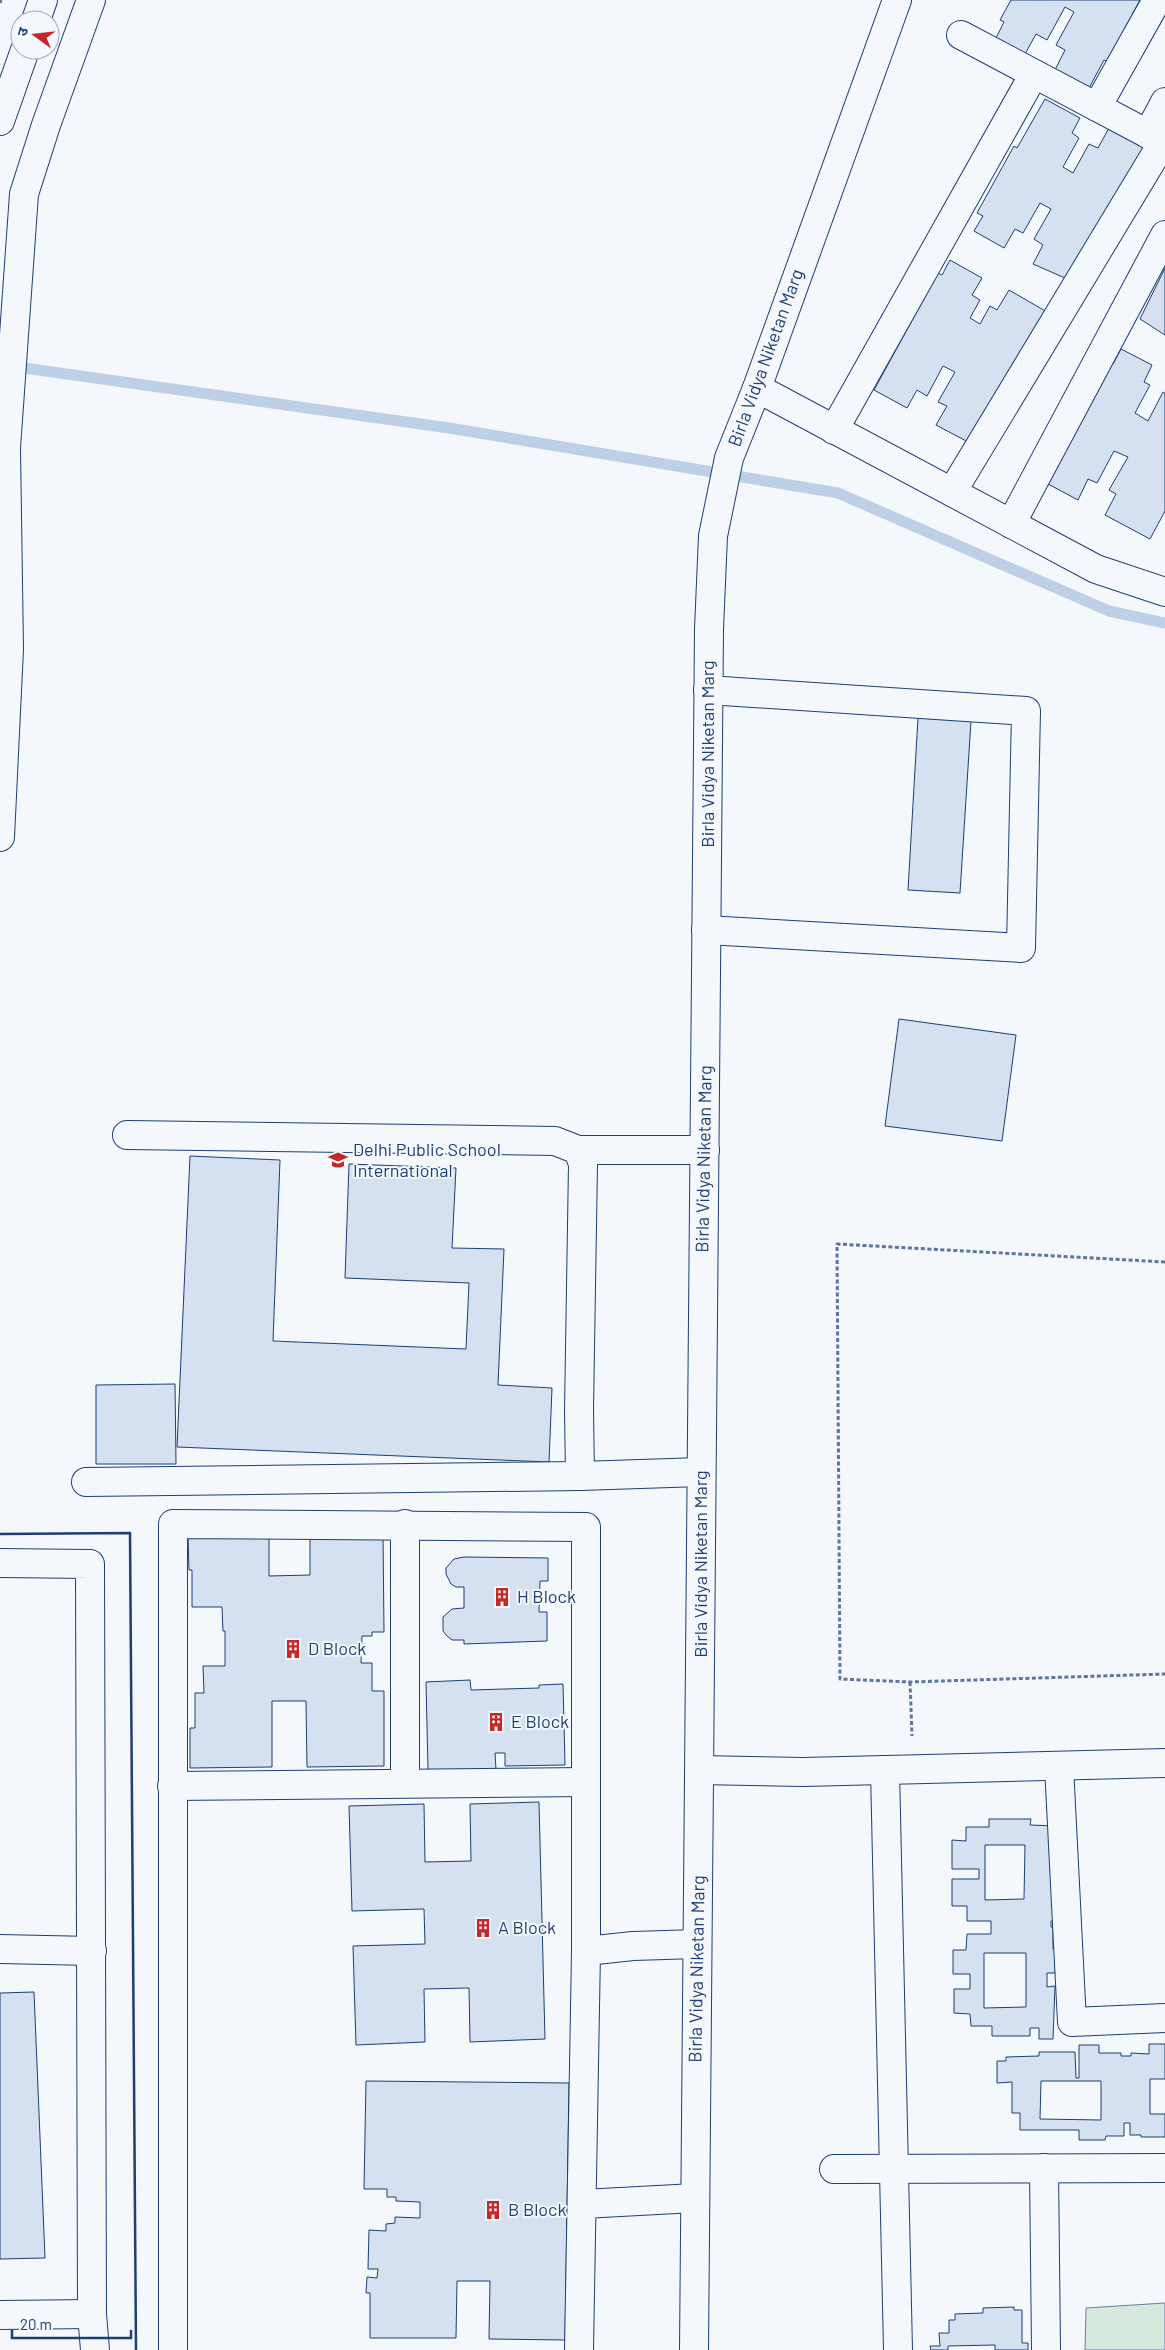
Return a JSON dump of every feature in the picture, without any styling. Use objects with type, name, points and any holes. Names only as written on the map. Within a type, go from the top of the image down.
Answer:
[{"type":"street","points":[[0,837],[5,649],[3,448],[10,386],[24,194],[46,125],[91,0]]},
{"type":"street","name":"Birla Vidya Niketan Marg","points":[[694,2350],[708,690],[713,536],[729,458],[896,0]]},
{"type":"street","points":[[1097,107],[1157,0]]},
{"type":"street","points":[[960,35],[1159,140]]},
{"type":"street","points":[[0,121],[21,60]]},
{"type":"street","points":[[834,430],[1034,74]]},
{"type":"street","points":[[952,492],[1159,140],[1165,102]]},
{"type":"street","points":[[1010,524],[1165,235]]},
{"type":"street","points":[[756,388],[1096,569],[1165,592]]},
{"type":"street","points":[[706,930],[1021,948],[1026,711],[708,690]]},
{"type":"street","points":[[127,1135],[555,1141],[578,1150],[705,1150]]},
{"type":"street","points":[[578,1150],[583,1164],[578,1410],[580,1476]]},
{"type":"street","points":[[86,1482],[580,1476],[701,1472]]},
{"type":"street","points":[[173,2350],[173,1524],[404,1524],[586,1527],[586,1951],[579,2350]]},
{"type":"street","points":[[404,1524],[405,1782]]},
{"type":"street","points":[[0,1564],[90,1564],[92,2314],[95,2350]]},
{"type":"street","points":[[699,1770],[802,1772],[1165,1763]]},
{"type":"street","points":[[1059,1766],[1072,2022],[1165,2018]]},
{"type":"street","points":[[885,1770],[896,2169],[898,2350]]},
{"type":"street","points":[[172,1786],[405,1782],[586,1782]]},
{"type":"street","points":[[586,1951],[633,1946],[697,1944]]},
{"type":"street","points":[[0,1948],[92,1950]]},
{"type":"street","points":[[1044,2168],[1046,2350]]},
{"type":"street","points":[[834,2169],[1165,2168]]},
{"type":"street","points":[[583,2204],[652,2198],[695,2198]]},
{"type":"street","points":[[0,2315],[92,2314]]},
{"type":"path","points":[[1165,1262],[837,1244],[840,1679],[910,1682],[1165,1674]]},
{"type":"path","points":[[910,1682],[913,1769]]},
{"type":"shaded area","points":[[1165,2303],[1165,2350],[1085,2350],[1086,2308]]},
{"type":"building","points":[[1011,0],[1140,0],[1107,61],[1104,60],[1089,88],[1055,70],[1065,50],[1056,45],[1074,12],[1065,7],[1047,40],[1036,34],[1025,54],[996,38],[1004,22],[1000,20]]},
{"type":"building","points":[[1045,99],[1080,118],[1072,133],[1079,138],[1063,167],[1073,173],[1089,144],[1098,148],[1109,128],[1148,150],[1065,278],[1033,264],[1043,245],[1034,239],[1051,209],[1040,203],[1023,233],[1015,229],[1004,248],[974,231],[983,216],[977,213],[1014,146],[1017,148]]},
{"type":"building","points":[[950,260],[982,278],[972,295],[980,300],[970,318],[980,324],[990,306],[997,310],[1009,290],[1047,312],[970,443],[936,425],[947,406],[938,402],[955,372],[943,366],[927,396],[917,390],[907,408],[874,390],[938,273],[942,275]]},
{"type":"building","points":[[1165,268],[1165,335],[1140,319]]},
{"type":"building","points":[[1121,349],[1152,365],[1144,382],[1150,385],[1135,413],[1148,421],[1163,392],[1165,393],[1165,511],[1150,539],[1105,515],[1116,494],[1109,490],[1128,457],[1114,451],[1097,483],[1088,479],[1078,500],[1048,484],[1058,466],[1053,464],[1109,361],[1113,364]]},
{"type":"building","points":[[918,718],[971,721],[960,893],[908,890]]},
{"type":"building","points":[[899,1019],[1016,1035],[1002,1141],[885,1126]]},
{"type":"building","points":[[190,1156],[280,1160],[273,1341],[466,1349],[469,1283],[345,1278],[349,1164],[456,1168],[452,1248],[504,1249],[498,1385],[552,1388],[549,1462],[177,1447]]},
{"type":"building","points":[[175,1384],[176,1464],[96,1464],[96,1385]]},
{"type":"building","name":"D Block","points":[[383,1534],[384,1632],[372,1632],[372,1636],[362,1636],[361,1663],[372,1663],[372,1691],[384,1691],[384,1766],[307,1767],[306,1701],[272,1701],[272,1767],[190,1768],[190,1728],[195,1728],[195,1693],[204,1693],[203,1666],[225,1666],[225,1631],[223,1631],[222,1607],[192,1607],[192,1570],[189,1570],[188,1536],[269,1535],[269,1576],[310,1575],[310,1535]]},
{"type":"building","name":"H Block","points":[[464,1557],[548,1558],[548,1581],[540,1581],[539,1612],[547,1612],[547,1641],[464,1644],[464,1640],[452,1640],[447,1636],[443,1631],[443,1617],[452,1609],[464,1608],[464,1587],[456,1587],[451,1584],[446,1574],[446,1568],[454,1559]]},
{"type":"building","name":"E Block","points":[[470,1680],[471,1690],[539,1688],[539,1685],[563,1684],[565,1765],[505,1766],[505,1753],[495,1753],[496,1769],[428,1770],[426,1682]]},
{"type":"building","name":"A Block","points":[[539,1802],[545,2039],[470,2042],[469,1988],[424,1989],[425,2042],[356,2045],[353,1946],[425,1944],[424,1909],[352,1911],[349,1806],[424,1804],[425,1862],[471,1861],[470,1804]]},
{"type":"building","points":[[989,1819],[1031,1819],[1030,1825],[1056,1826],[1055,1921],[1051,1921],[1051,1927],[1053,1927],[1053,1949],[1056,1949],[1055,1973],[1047,1973],[1047,1987],[1055,1986],[1053,2039],[1039,2039],[1039,2028],[1030,2028],[1030,2036],[992,2036],[992,2026],[971,2026],[970,2014],[954,2013],[954,1989],[970,1989],[970,1974],[953,1974],[953,1950],[966,1950],[967,1934],[991,1934],[991,1921],[967,1921],[967,1906],[952,1906],[952,1879],[979,1879],[979,1869],[952,1869],[952,1840],[966,1841],[966,1827],[989,1827]],"holes":[[[985,1845],[1025,1845],[1024,1899],[985,1900]],[[984,1953],[1026,1953],[1026,2007],[984,2008]]]},
{"type":"building","points":[[34,1992],[45,2258],[0,2259],[0,1993]]},
{"type":"building","points":[[1149,2044],[1165,2044],[1165,2079],[1150,2079],[1150,2114],[1165,2114],[1165,2137],[1130,2135],[1130,2123],[1124,2123],[1124,2136],[1106,2136],[1105,2140],[1079,2140],[1079,2130],[1020,2130],[1020,2113],[1012,2113],[1012,2082],[997,2083],[997,2061],[1006,2061],[1006,2057],[1039,2056],[1039,2052],[1075,2052],[1076,2078],[1079,2078],[1079,2045],[1099,2045],[1099,2053],[1121,2053],[1121,2056],[1131,2056],[1131,2053],[1149,2054]],"holes":[[[1041,2081],[1101,2081],[1101,2120],[1040,2119]]]},
{"type":"building","name":"B Block","points":[[366,2081],[569,2083],[565,2340],[489,2339],[490,2281],[457,2281],[456,2338],[370,2338],[370,2293],[366,2293],[367,2277],[377,2278],[378,2269],[368,2269],[369,2230],[386,2231],[386,2224],[395,2223],[395,2217],[420,2218],[420,2202],[396,2201],[396,2197],[387,2197],[387,2189],[364,2189]]},
{"type":"building","points":[[1014,2307],[1014,2310],[1022,2310],[1022,2343],[1028,2343],[1028,2350],[995,2350],[995,2345],[948,2346],[948,2350],[931,2350],[930,2346],[940,2346],[939,2333],[949,2333],[949,2320],[955,2320],[955,2314],[983,2313],[983,2308]]},
{"type":"waterway","points":[[10,366],[449,428],[838,493],[1109,611],[1165,623]]},
{"type":"wall","points":[[0,1534],[130,1533],[136,2350]]},
{"type":"place","name":"Delhi Public School International","points":[[338,1160]]},
{"type":"place","name":"H Block","points":[[502,1597]]},
{"type":"place","name":"D Block","points":[[293,1649]]},
{"type":"place","name":"E Block","points":[[496,1722]]},
{"type":"place","name":"A Block","points":[[483,1928]]},
{"type":"place","name":"B Block","points":[[493,2210]]}]
